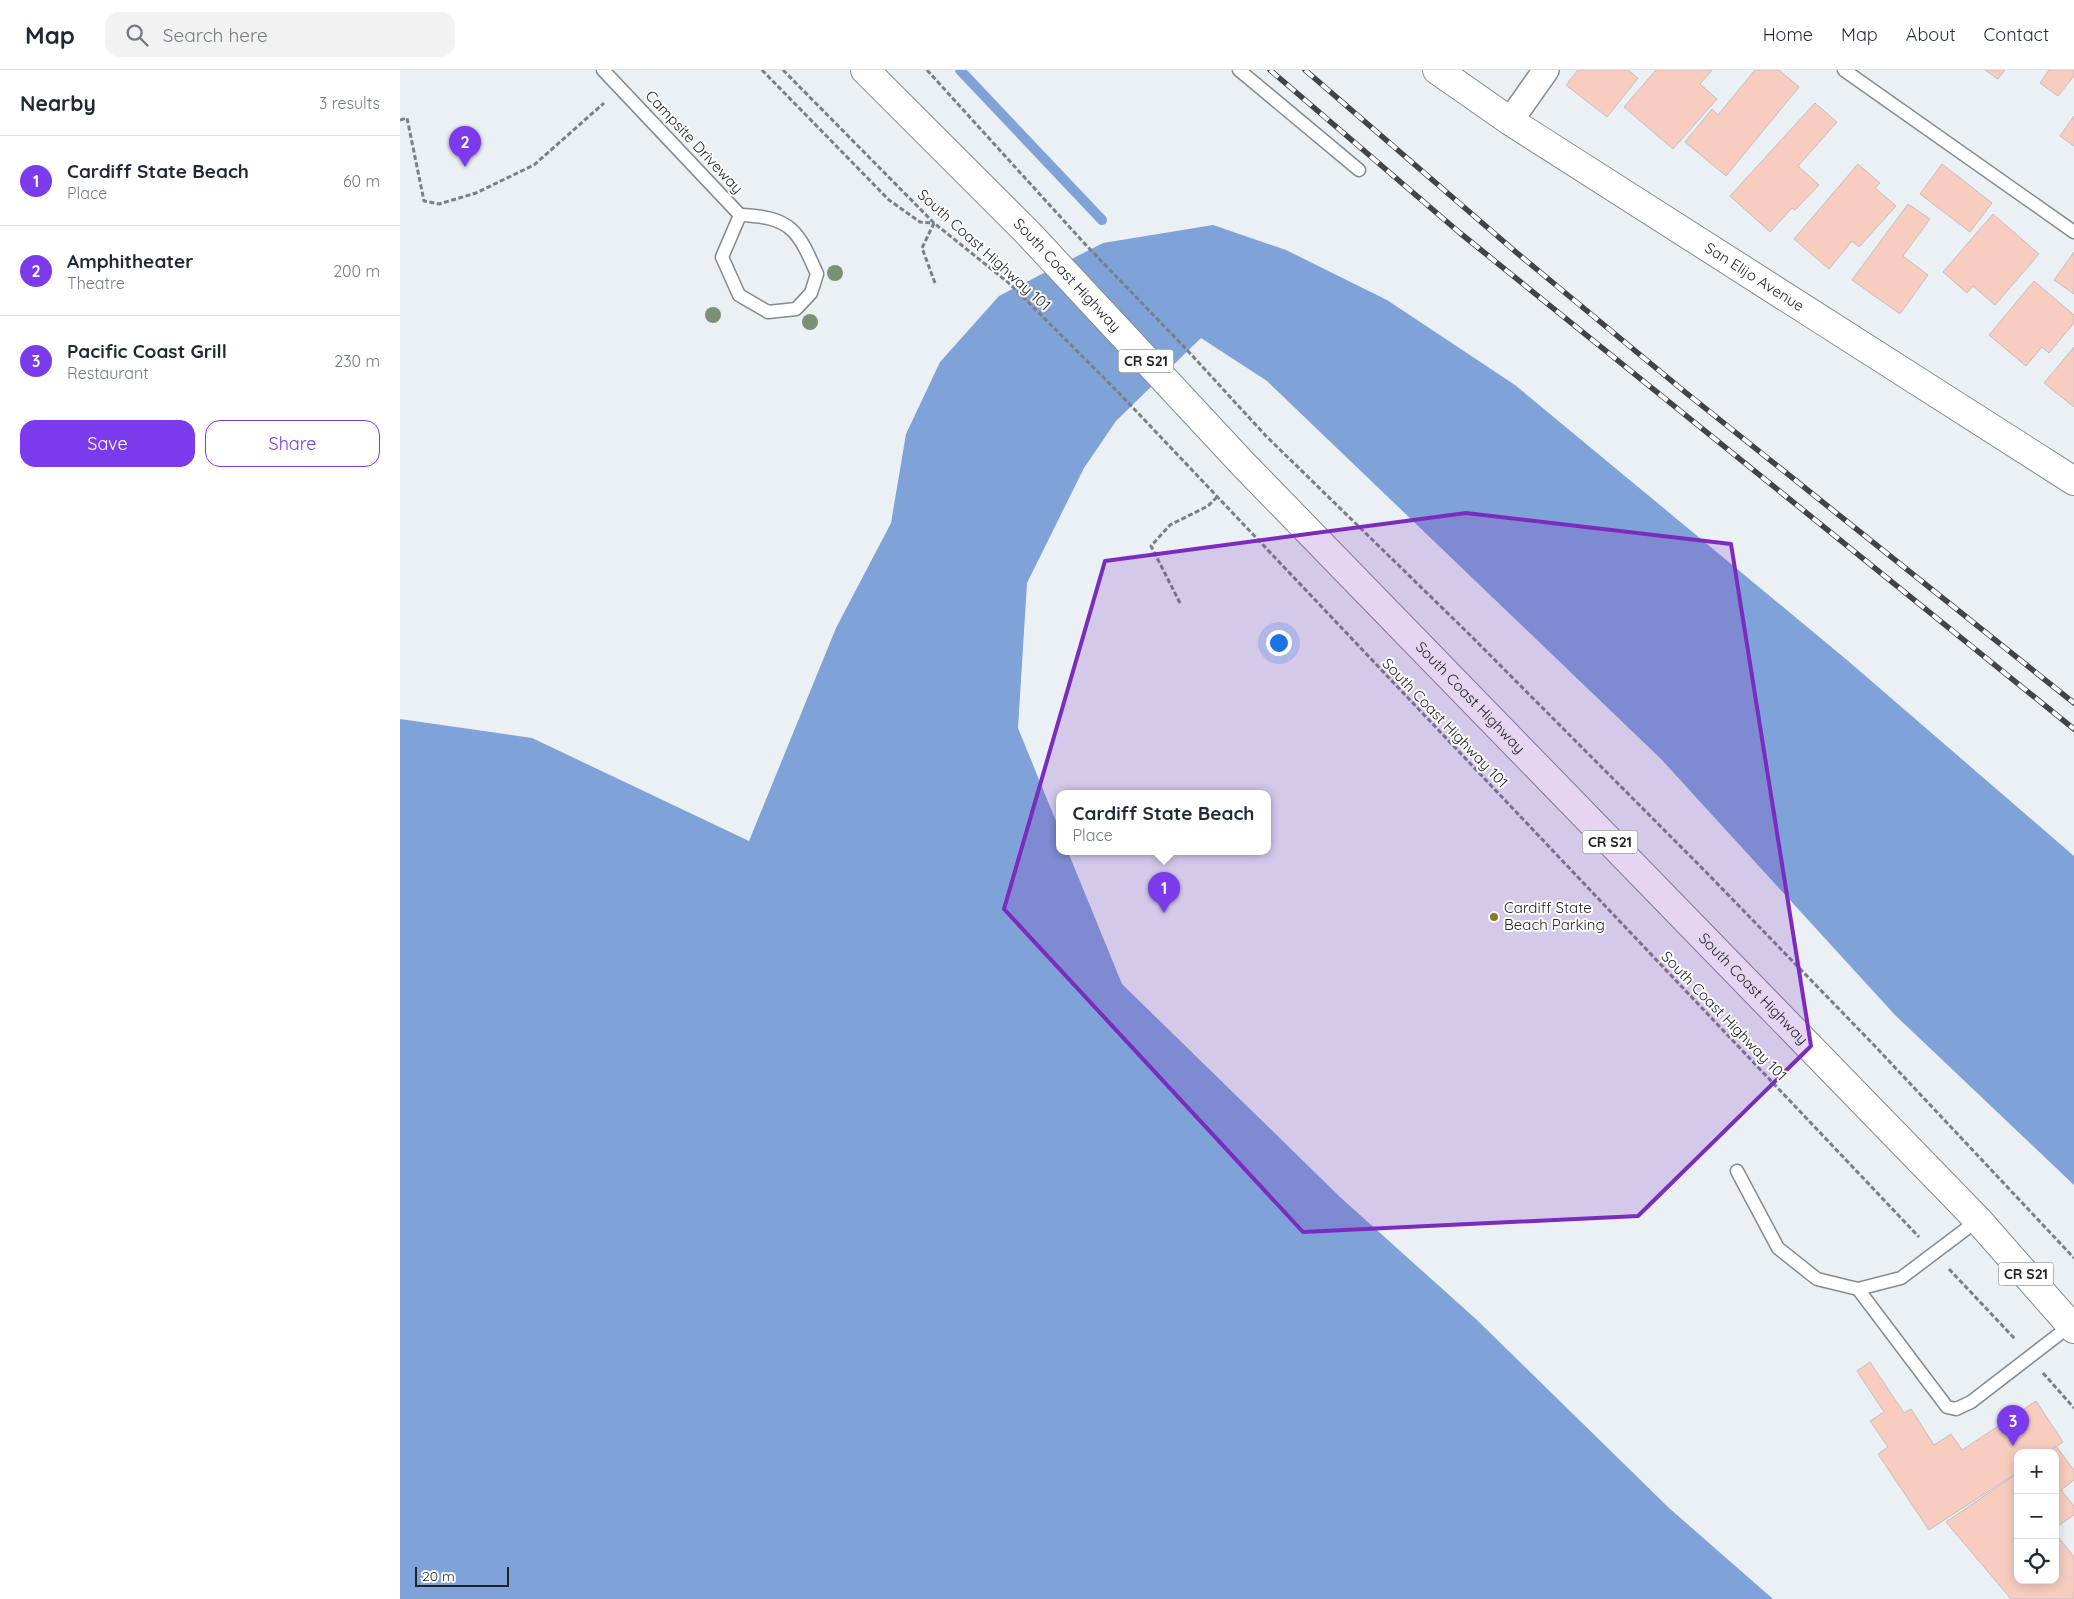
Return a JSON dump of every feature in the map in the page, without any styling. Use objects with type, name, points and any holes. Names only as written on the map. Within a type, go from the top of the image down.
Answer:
[{"type":"main road","name":"South Coast Highway","points":[[865,70],[1050,258],[1243,464],[1978,1220],[2072,1327]]},
{"type":"main road","name":"San Elijo Avenue","points":[[1437,70],[1510,121],[2074,481]]},
{"type":"street","points":[[1510,121],[1546,70]]},
{"type":"lane","name":"Campsite Driveway","points":[[603,70],[740,215]]},
{"type":"lane","points":[[1239,70],[1359,170]]},
{"type":"lane","points":[[1844,70],[2074,232]]},
{"type":"lane","points":[[740,215],[762,216],[794,230],[803,241],[817,274],[811,293],[796,309],[768,312],[739,296],[722,258],[740,215]]},
{"type":"lane","points":[[1737,1171],[1778,1248],[1817,1278],[1858,1289],[1901,1278],[1978,1220]]},
{"type":"lane","points":[[1858,1289],[1947,1407],[1956,1409],[1971,1402],[2072,1327]]},
{"type":"path","points":[[762,70],[889,200],[920,222],[934,223],[922,248],[935,282]]},
{"type":"path","name":"South Coast Highway 101","points":[[783,70],[934,223],[1010,284],[1119,393],[1934,1254],[2030,1357],[2074,1408]]},
{"type":"path","points":[[927,70],[1085,244],[1188,351],[1266,436],[1469,634],[1754,922],[1872,1043],[2074,1258]]},
{"type":"path","points":[[400,120],[407,118],[424,201],[439,204],[476,193],[534,165],[622,88]]},
{"type":"path","points":[[1180,603],[1151,546],[1170,525],[1208,506],[1217,497]]},
{"type":"highlighted area","points":[[1466,513],[1731,544],[1811,1046],[1638,1216],[1303,1232],[1004,909],[1105,561]]},
{"type":"water","points":[[1213,225],[1286,250],[1387,300],[1515,385],[1847,660],[2074,856],[2074,1185],[1895,1015],[1661,759],[1267,381],[1201,338],[1116,421],[1084,468],[1027,583],[1018,728],[1056,821],[1056,855],[1069,855],[1122,984],[1340,1197],[1477,1320],[1669,1508],[1773,1599],[400,1599],[400,719],[532,738],[749,841],[836,628],[891,523],[906,434],[940,362],[999,296],[1103,243]]},
{"type":"building","points":[[1578,70],[1628,70],[1638,78],[1607,117],[1566,85]]},
{"type":"building","points":[[1656,70],[1712,70],[1700,84],[1717,99],[1673,149],[1624,107]]},
{"type":"building","points":[[1755,70],[1779,70],[1799,87],[1726,176],[1685,142],[1712,109],[1718,115]]},
{"type":"building","points":[[1985,70],[2005,70],[1998,79]]},
{"type":"building","points":[[2049,70],[2074,70],[2074,76],[2058,96],[2040,83]]},
{"type":"building","points":[[1815,103],[1837,122],[1798,166],[1819,185],[1795,210],[1792,208],[1770,232],[1730,196]]},
{"type":"building","points":[[2074,116],[2074,146],[2060,136]]},
{"type":"building","points":[[1858,164],[1880,183],[1875,188],[1896,206],[1859,247],[1852,241],[1829,269],[1794,239]]},
{"type":"building","points":[[1942,164],[1992,203],[1970,232],[1920,194]]},
{"type":"building","points":[[1908,204],[1930,219],[1903,256],[1928,275],[1900,314],[1852,280]]},
{"type":"building","points":[[1993,214],[2039,254],[1995,305],[1973,286],[1967,293],[1943,272]]},
{"type":"building","points":[[2074,252],[2074,294],[2054,280]]},
{"type":"building","points":[[2034,281],[2074,315],[2074,323],[2049,353],[2042,347],[2026,366],[1989,335]]},
{"type":"building","points":[[2074,347],[2074,407],[2044,383]]},
{"type":"building","points":[[1870,1362],[1904,1413],[1911,1409],[1934,1445],[1951,1434],[1962,1450],[2036,1401],[2063,1442],[2053,1449],[2014,1449],[2014,1475],[1929,1530],[1878,1454],[1888,1447],[1870,1421],[1884,1412],[1857,1371]]},
{"type":"building","points":[[2059,1450],[2074,1470],[2074,1480],[2061,1490],[2074,1506],[2074,1515],[2059,1525]]},
{"type":"building","points":[[2014,1476],[2014,1584],[2059,1584],[2059,1538],[2074,1557],[2074,1599],[2011,1599],[1946,1522]]},
{"type":"waterway","points":[[960,70],[1102,220]]},
{"type":"railway","points":[[1270,70],[1460,233],[2074,729]]},
{"type":"railway","points":[[1305,70],[1517,253],[1685,392],[2074,703]]},
{"type":"place","name":"Amphitheater","points":[[465,167]]},
{"type":"place","name":"Cardiff State Beach","points":[[1164,913]]},
{"type":"place","name":"Cardiff State Beach Parking","points":[[1494,917]]},
{"type":"place","name":"Pacific Coast Grill","points":[[2013,1446]]}]
